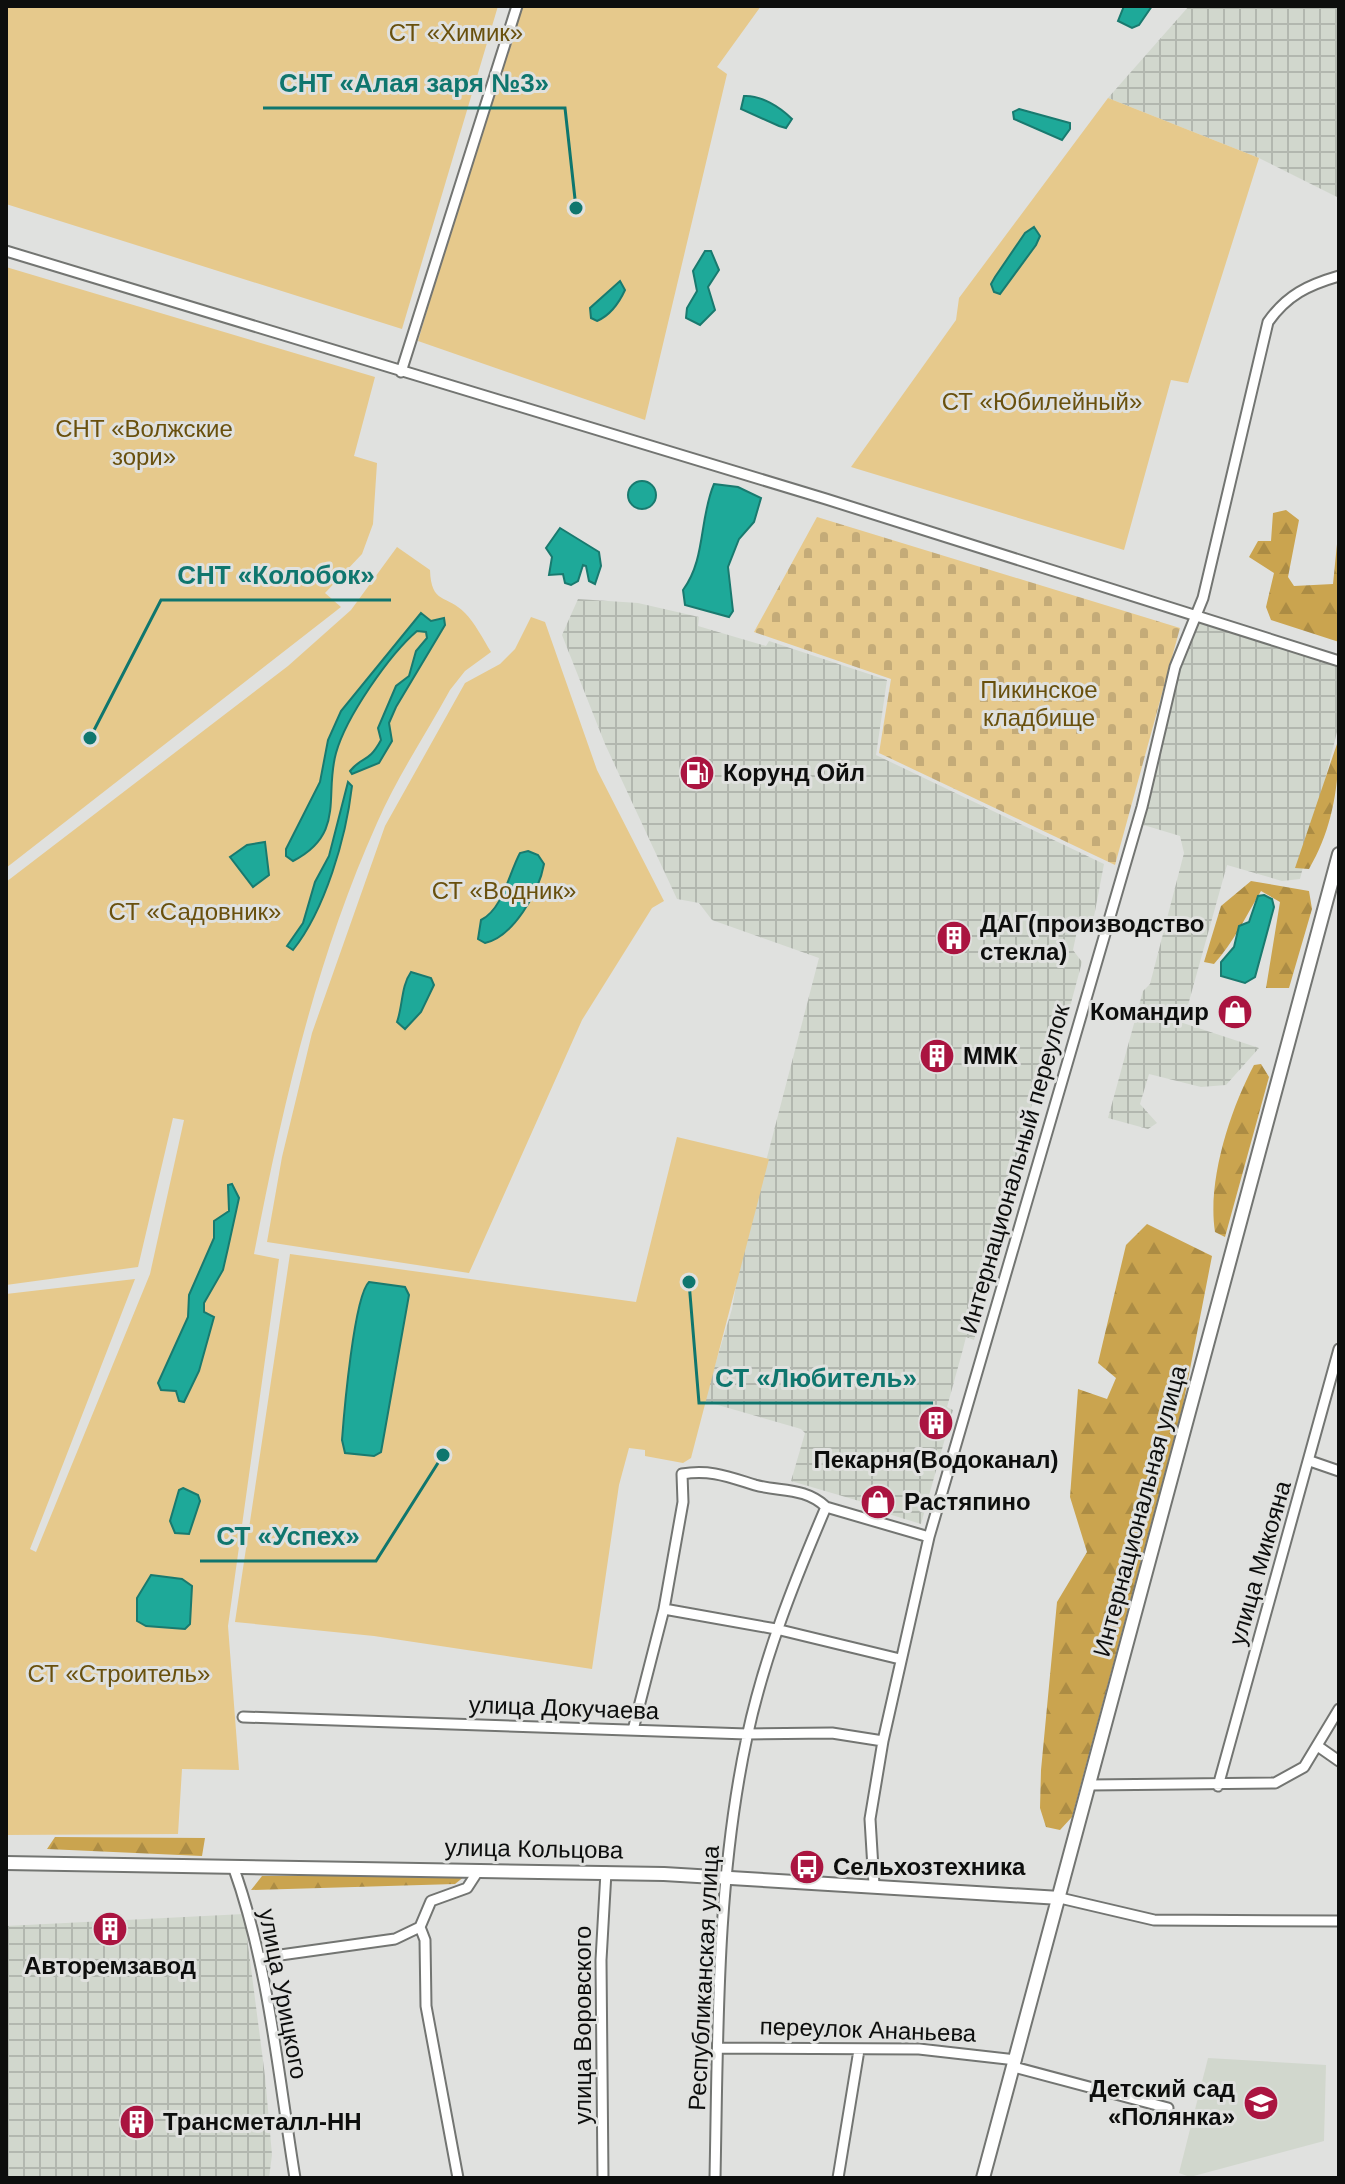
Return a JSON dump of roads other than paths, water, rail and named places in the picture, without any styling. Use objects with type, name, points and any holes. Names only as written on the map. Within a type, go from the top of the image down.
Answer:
[{"type":"main road","name":"Интернациональная улица","points":[[983,2178],[1339,854]]},
{"type":"main road","name":"улица Кольцова","points":[[6,1863],[727,1876],[1060,1898]]},
{"type":"street","points":[[401,372],[517,6]]},
{"type":"street","points":[[6,251],[826,499],[1339,661]]},
{"type":"street","name":"Интернациональный переулок","points":[[874,1885],[870,1819],[900,1659],[929,1537],[1142,807],[1175,667],[1195,618],[1224,521],[1268,322],[1293,294],[1308,285],[1339,276]]},
{"type":"street","name":"улица Микояна","points":[[1218,1786],[1339,1353]]},
{"type":"street","points":[[1310,1461],[1339,1471]]},
{"type":"street","points":[[633,1730],[664,1609],[683,1502],[682,1474],[709,1472],[754,1485],[798,1491],[817,1499],[826,1507],[929,1537]]},
{"type":"street","name":"Республиканская улица","points":[[715,2178],[727,1876],[747,1734],[776,1629],[826,1507]]},
{"type":"street","points":[[664,1609],[776,1629],[900,1659]]},
{"type":"street","points":[[1090,1785],[1218,1786],[1285,1780],[1304,1767],[1319,1747],[1339,1709]]},
{"type":"street","name":"улица Докучаева","points":[[243,1717],[747,1734],[832,1733],[883,1741]]},
{"type":"street","points":[[1319,1747],[1339,1761]]},
{"type":"street","name":"улица Урицкого","points":[[233,1866],[248,1907],[259,1958],[295,2178]]},
{"type":"street","points":[[259,1958],[395,1939],[420,1927],[431,1901],[467,1888],[478,1871]]},
{"type":"street","name":"улица Воровского","points":[[603,2178],[601,1960],[606,1872]]},
{"type":"street","points":[[1060,1898],[1154,1920],[1339,1921]]},
{"type":"street","points":[[420,1927],[425,1940],[426,2006],[458,2178]]},
{"type":"street","name":"переулок Ананьева","points":[[718,2048],[784,2045],[859,2050],[950,2050],[1015,2063],[1168,2108]]},
{"type":"street","points":[[838,2178],[859,2050]]},
{"type":"place","name":"СНТ «Алая заря №3»","points":[[576,208]]},
{"type":"place","name":"СНТ «Колобок»","points":[[90,738]]},
{"type":"place","name":"Корунд Ойл","points":[[697,773]]},
{"type":"place","name":"ДАГ(производство стекла)","points":[[954,938]]},
{"type":"place","name":"Командир","points":[[1235,1012]]},
{"type":"place","name":"ММК","points":[[937,1056]]},
{"type":"place","name":"СТ «Любитель»","points":[[689,1282]]},
{"type":"place","name":"Пекарня(Водоканал)","points":[[936,1423]]},
{"type":"place","name":"СТ «Успех»","points":[[443,1455]]},
{"type":"place","name":"Растяпино","points":[[878,1502]]},
{"type":"place","name":"Сельхозтехника","points":[[807,1867]]},
{"type":"place","name":"Авторемзавод","points":[[110,1929]]},
{"type":"place","name":"Детский сад «Полянка»","points":[[1261,2103]]},
{"type":"place","name":"Трансметалл-НН","points":[[137,2122]]},
{"type":"park label","name":"СТ «Химик»","points":[[456,33]]},
{"type":"park label","name":"СТ «Юбилейный»","points":[[1042,402]]},
{"type":"park label","name":"СНТ «Волжские зори»","points":[[144,443]]},
{"type":"park label","name":"Пикинское кладбище","points":[[1039,704]]},
{"type":"park label","name":"СТ «Водник»","points":[[504,891]]},
{"type":"park label","name":"СТ «Садовник»","points":[[195,912]]},
{"type":"park label","name":"СТ «Строитель»","points":[[119,1674]]}]
